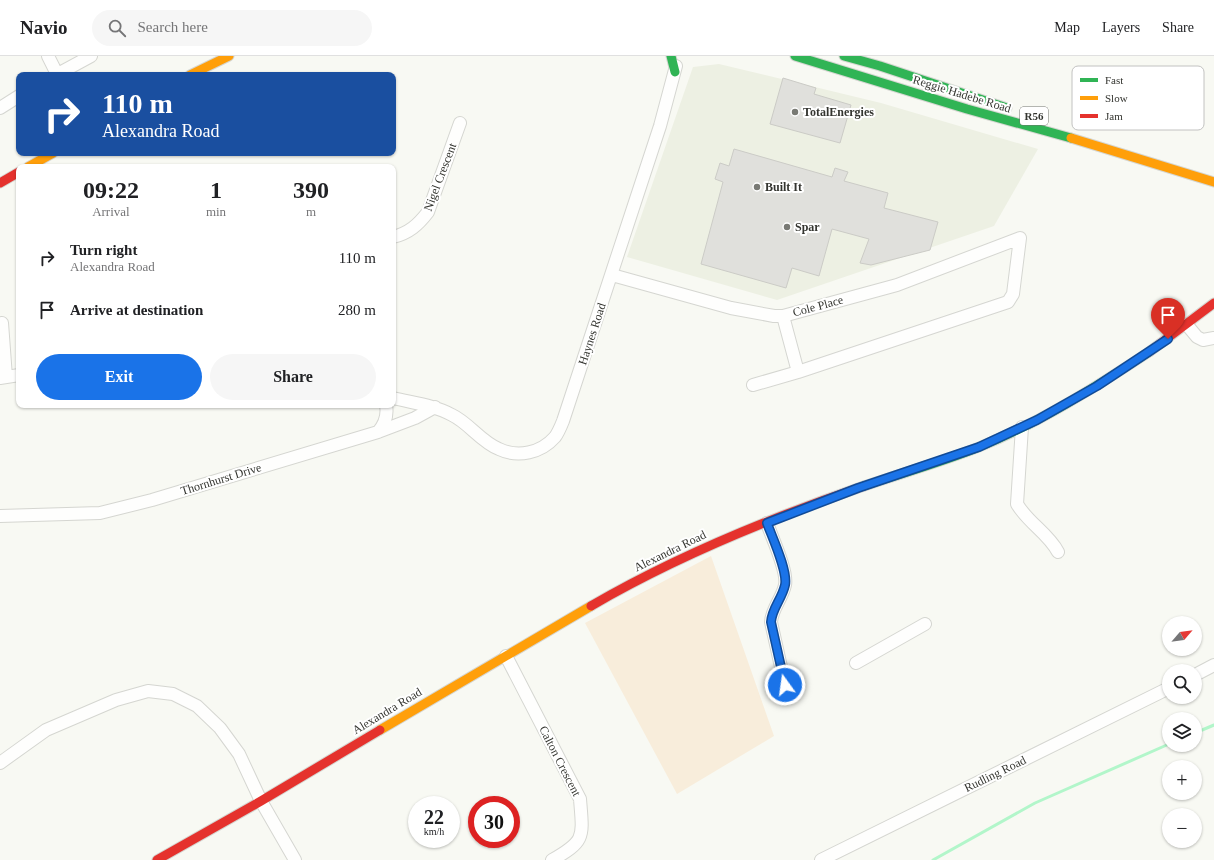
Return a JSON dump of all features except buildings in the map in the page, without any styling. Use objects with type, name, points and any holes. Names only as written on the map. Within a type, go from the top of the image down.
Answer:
[{"type":"street","points":[[48,56],[55,72]]},
{"type":"street","points":[[61,72],[90,56]]},
{"type":"street","points":[[196,72],[229,56]]},
{"type":"street","points":[[671,56],[675,72]]},
{"type":"street","name":"Haynes Road","points":[[396,399],[435,407],[453,415],[499,449],[516,454],[529,453],[544,447],[556,436],[563,421],[612,275],[660,126],[679,56]]},
{"type":"street","name":"Reggie Hadebe Road","points":[[795,56],[967,110],[1079,140],[1214,182]]},
{"type":"street","name":"Reggie Hadebe Road","points":[[844,56],[880,66],[1015,110]]},
{"type":"street","points":[[0,108],[16,98]]},
{"type":"street","name":"Nigel Crescent","points":[[396,236],[408,232],[422,220],[428,212],[460,123]]},
{"type":"street","points":[[33,164],[48,156]]},
{"type":"street","points":[[0,183],[16,174]]},
{"type":"street","name":"Cole Place","points":[[612,275],[731,308],[774,316],[784,316],[897,285],[1020,238],[1013,294],[1008,302],[798,372]]},
{"type":"street","name":"Alexandra Road","points":[[157,860],[261,801],[620,589],[701,548],[858,488],[979,447],[1022,427],[1097,386],[1187,325],[1213,304]]},
{"type":"street","points":[[753,384],[798,372],[784,316]]},
{"type":"street","points":[[2,323],[3,377],[16,375]]},
{"type":"street","points":[[1187,325],[1197,337],[1203,340],[1211,340],[1214,338]]},
{"type":"street","name":"Thornhurst Drive","points":[[0,516],[100,513],[152,500],[378,432],[415,418],[435,407]]},
{"type":"street","points":[[378,432],[386,421],[388,412],[387,408]]},
{"type":"street","points":[[1022,427],[1017,504],[1022,512],[1052,541],[1058,552]]},
{"type":"street","points":[[767,523],[785,578],[783,592],[772,612],[771,622],[785,685]]},
{"type":"street","points":[[856,663],[925,624]]},
{"type":"street","name":"Calton Crescent","points":[[506,656],[580,799],[582,824],[579,840],[573,848],[552,860]]},
{"type":"street","points":[[1202,671],[1214,665]]},
{"type":"street","points":[[0,763],[46,730],[116,700],[148,691],[173,694],[197,706],[220,728],[239,754],[261,801],[295,860]]},
{"type":"street","name":"Rudling Road","points":[[821,860],[1162,691]]},
{"type":"shaded area","points":[[719,64],[881,103],[1038,149],[994,226],[777,300],[627,257],[693,67]]},
{"type":"shaded area","points":[[711,556],[774,736],[677,794],[585,623]]},
{"type":"waterway","points":[[1202,730],[1214,725]]},
{"type":"waterway","points":[[933,860],[1035,803],[1162,747]]},
{"type":"traffic: fast","points":[[671,56],[675,72]]},
{"type":"traffic: fast","points":[[795,56],[967,109],[1071,138]]},
{"type":"traffic: fast","points":[[844,56],[880,66],[1007,108]]},
{"type":"traffic: fast","points":[[864,486],[951,458],[1001,438],[1066,404],[1149,352]]},
{"type":"traffic: slow","points":[[196,72],[229,56]]},
{"type":"traffic: slow","points":[[1071,138],[1214,182]]},
{"type":"traffic: slow","points":[[33,164],[48,156]]},
{"type":"traffic: slow","points":[[380,730],[591,606]]},
{"type":"traffic: jam","points":[[0,183],[16,174]]},
{"type":"traffic: jam","points":[[1149,352],[1214,303]]},
{"type":"traffic: jam","points":[[591,606],[690,554],[724,539],[794,511],[864,486]]},
{"type":"traffic: jam","points":[[157,860],[261,801],[380,730]]},
{"type":"place","name":"TotalEnergies","points":[[795,112]]},
{"type":"place","name":"Built It","points":[[757,187]]},
{"type":"place","name":"Spar","points":[[787,227]]},
{"type":"route","points":[[785,685],[771,622],[772,612],[783,592],[786,583],[785,574],[767,523],[858,488],[979,447],[1037,420],[1097,386],[1168,339]]}]
